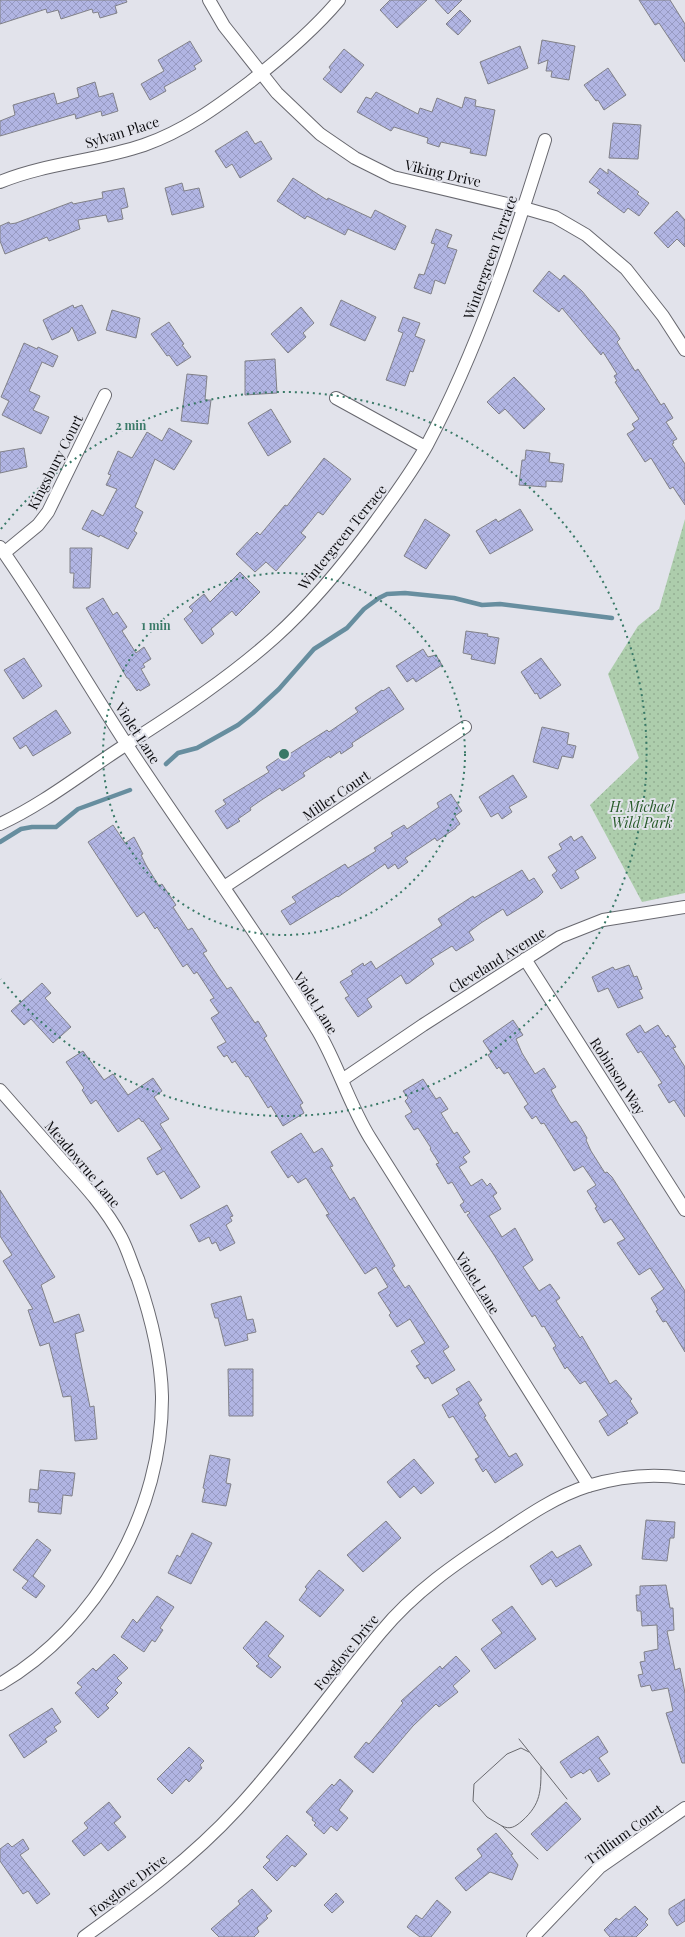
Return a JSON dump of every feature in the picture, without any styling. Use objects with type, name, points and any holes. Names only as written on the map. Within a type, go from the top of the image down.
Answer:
[{"type":"street","name":"Viking Drive","points":[[210,0],[224,26],[277,93],[320,134],[355,158],[393,176],[524,208],[554,217],[586,235],[626,269],[658,310],[685,350]]},
{"type":"street","name":"Sylvan Place","points":[[0,182],[31,171],[119,152],[144,144],[193,122],[215,108],[262,73],[301,40],[340,0]]},
{"type":"street","name":"Wintergreen Terrace","points":[[0,824],[24,811],[204,695],[275,637],[327,584],[395,495],[425,448],[443,413],[476,340],[524,208],[545,140]]},
{"type":"street","name":"Kingsbury Court","points":[[2,550],[38,525],[48,512],[105,395]]},
{"type":"street","points":[[336,398],[425,448]]},
{"type":"street","name":"Violet Lane","points":[[2,550],[127,744],[224,887],[318,1032],[342,1080],[358,1118],[589,1486]]},
{"type":"street","name":"Miller Court","points":[[224,887],[465,727]]},
{"type":"street","name":"Cleveland Avenue","points":[[342,1080],[560,937],[603,920],[685,907]]},
{"type":"street","name":"Robinson Way","points":[[525,959],[685,1210]]},
{"type":"street","name":"Meadowrue Lane","points":[[0,1090],[96,1199],[121,1237],[141,1288],[153,1326],[158,1349],[162,1396],[158,1443],[148,1491],[137,1521],[111,1573],[89,1606],[63,1635],[27,1666],[0,1684]]},
{"type":"street","name":"Foxglove Drive","points":[[84,1937],[160,1881],[210,1837],[266,1776],[381,1631],[416,1596],[459,1561],[522,1519],[561,1497],[589,1486],[633,1476],[685,1478]]},
{"type":"street","name":"Trillium Court","points":[[533,1937],[600,1867],[685,1808]]},
{"type":"green space","name":"H. Michael Wild Park","points":[[685,519],[685,893],[642,902],[590,805],[639,758],[608,674],[638,626],[659,609]]},
{"type":"building","points":[[0,0],[126,0],[127,2],[115,6],[117,13],[100,18],[98,12],[93,13],[92,9],[61,19],[58,10],[47,13],[46,9],[0,24]]},
{"type":"building","points":[[390,0],[427,0],[397,28],[380,10]]},
{"type":"building","points":[[435,0],[462,0],[448,14]]},
{"type":"building","points":[[639,0],[670,0],[685,24],[685,62],[659,23],[655,25]]},
{"type":"building","points":[[460,10],[471,21],[458,35],[446,24]]},
{"type":"building","points":[[542,40],[575,46],[569,80],[551,77],[552,71],[546,71],[548,60],[538,64]]},
{"type":"building","points":[[190,41],[202,61],[194,66],[196,69],[164,87],[166,91],[150,100],[141,84],[164,71],[158,60]]},
{"type":"building","points":[[520,46],[528,68],[488,84],[480,62]]},
{"type":"building","points":[[344,49],[364,65],[341,93],[323,79],[331,70],[329,67]]},
{"type":"building","points":[[608,68],[626,95],[604,110],[598,100],[596,101],[584,85]]},
{"type":"building","points":[[95,82],[99,97],[113,93],[118,111],[102,116],[101,111],[76,119],[75,114],[0,136],[0,121],[15,115],[13,105],[54,93],[57,104],[79,97],[77,88]]},
{"type":"building","points":[[376,92],[418,114],[420,108],[432,112],[437,98],[462,108],[465,97],[476,100],[475,106],[495,110],[486,156],[470,153],[471,149],[441,142],[439,147],[427,143],[428,138],[394,127],[391,131],[357,112],[366,97],[371,99]]},
{"type":"building","points":[[613,123],[641,125],[638,159],[609,158]]},
{"type":"building","points":[[247,131],[255,144],[261,141],[272,159],[240,178],[232,164],[226,168],[215,151]]},
{"type":"building","points":[[600,168],[608,174],[608,169],[639,192],[637,194],[649,203],[639,216],[628,208],[624,213],[597,193],[600,190],[589,182]]},
{"type":"building","points":[[293,178],[327,200],[328,198],[371,218],[375,210],[406,226],[395,250],[348,229],[345,235],[307,216],[305,219],[277,201]]},
{"type":"building","points":[[182,183],[184,191],[199,188],[204,207],[172,215],[165,188]]},
{"type":"building","points":[[124,188],[128,207],[121,209],[123,219],[108,222],[106,215],[78,220],[80,229],[49,241],[47,237],[5,254],[0,241],[0,226],[9,222],[10,224],[16,223],[72,202],[73,204],[103,198],[102,192]]},
{"type":"building","points":[[677,211],[685,220],[685,247],[677,239],[668,248],[654,233]]},
{"type":"building","points":[[436,229],[452,235],[447,247],[457,250],[445,284],[435,280],[431,294],[414,288],[419,274],[424,275],[435,244],[431,243]]},
{"type":"building","points":[[549,271],[560,280],[564,275],[582,291],[615,331],[620,339],[617,342],[635,371],[638,369],[661,405],[664,403],[673,418],[666,422],[677,439],[673,441],[674,443],[672,444],[685,464],[685,505],[673,487],[670,489],[651,458],[645,462],[627,434],[635,429],[632,424],[639,419],[615,382],[617,381],[614,376],[617,374],[603,352],[601,355],[562,308],[559,312],[533,291]]},
{"type":"building","points":[[341,300],[376,317],[365,341],[330,325]]},
{"type":"building","points":[[73,305],[74,308],[82,305],[96,333],[78,341],[72,327],[69,332],[52,340],[43,320]]},
{"type":"building","points":[[301,307],[314,323],[303,333],[306,337],[288,353],[271,334]]},
{"type":"building","points":[[112,310],[140,318],[136,338],[106,330]]},
{"type":"building","points":[[403,317],[420,323],[415,336],[425,340],[413,372],[410,371],[405,386],[386,380],[403,333],[398,331]]},
{"type":"building","points":[[169,322],[184,344],[182,345],[191,357],[177,366],[169,355],[167,356],[151,334]]},
{"type":"building","points":[[24,343],[37,349],[38,347],[58,356],[53,367],[42,362],[29,391],[40,396],[33,410],[49,417],[41,434],[2,415],[9,401],[1,397]]},
{"type":"building","points":[[275,359],[277,393],[245,395],[245,361]]},
{"type":"building","points":[[187,374],[207,376],[205,400],[211,400],[208,424],[181,421]]},
{"type":"building","points":[[514,377],[545,409],[524,429],[505,409],[499,414],[487,402]]},
{"type":"building","points":[[271,409],[291,442],[268,456],[248,423]]},
{"type":"building","points":[[169,428],[192,441],[174,470],[155,459],[135,507],[143,512],[134,531],[137,533],[128,549],[100,535],[99,537],[82,529],[92,510],[103,516],[117,489],[106,485],[111,475],[108,474],[118,451],[132,458],[147,432],[162,441]]},
{"type":"building","points":[[24,448],[27,467],[0,473],[0,452]]},
{"type":"building","points":[[526,450],[550,453],[549,462],[564,464],[562,482],[546,481],[546,487],[519,485],[522,460],[525,460]]},
{"type":"building","points":[[324,458],[351,479],[323,515],[318,512],[301,533],[306,537],[276,571],[266,562],[255,572],[236,554],[257,532],[260,535],[285,505],[287,506]]},
{"type":"building","points":[[520,509],[533,530],[490,554],[476,531],[496,519],[498,522]]},
{"type":"building","points":[[425,519],[450,535],[426,569],[404,556]]},
{"type":"building","points":[[70,548],[92,548],[90,588],[73,588],[74,573],[70,573]]},
{"type":"building","points":[[240,572],[260,592],[236,616],[232,611],[211,629],[214,634],[202,644],[184,619],[193,611],[189,607],[204,594],[210,602]]},
{"type":"building","points":[[103,598],[113,615],[117,612],[127,627],[122,631],[136,653],[144,647],[151,659],[143,664],[145,667],[141,669],[150,685],[140,691],[139,689],[137,691],[127,678],[86,608]]},
{"type":"building","points":[[466,631],[488,634],[487,636],[499,638],[495,664],[471,659],[472,655],[463,653]]},
{"type":"building","points":[[423,649],[428,657],[436,655],[442,665],[416,682],[413,678],[407,682],[396,666]]},
{"type":"building","points":[[24,658],[42,686],[23,699],[4,670]]},
{"type":"building","points":[[541,658],[561,685],[540,699],[537,693],[535,694],[521,672]]},
{"type":"building","points":[[389,687],[404,709],[352,743],[353,746],[341,754],[340,751],[330,758],[329,756],[303,773],[305,776],[282,791],[280,788],[260,801],[250,808],[251,810],[238,819],[240,821],[227,829],[215,811],[226,804],[223,800],[269,772],[266,767],[285,754],[285,756],[291,753],[327,730],[329,732],[358,712],[355,708]]},
{"type":"building","points":[[56,710],[71,733],[33,756],[26,745],[20,749],[13,738]]},
{"type":"building","points":[[542,727],[569,733],[567,744],[576,746],[573,758],[562,756],[558,769],[533,762]]},
{"type":"building","points":[[513,775],[527,797],[509,807],[512,812],[502,819],[498,813],[491,817],[479,797]]},
{"type":"building","points":[[451,794],[462,811],[455,816],[460,824],[456,828],[437,841],[435,838],[405,858],[408,862],[398,869],[395,864],[388,869],[385,864],[338,897],[337,896],[290,925],[281,911],[296,902],[292,897],[345,864],[348,868],[376,851],[374,848],[393,836],[391,833],[404,825],[407,829],[439,807],[437,803]]},
{"type":"building","points":[[113,825],[125,843],[134,837],[143,854],[141,855],[146,865],[159,886],[162,884],[176,905],[173,907],[188,930],[192,928],[207,951],[203,953],[218,976],[227,989],[231,987],[255,1023],[258,1021],[267,1036],[264,1038],[303,1103],[300,1105],[304,1113],[283,1126],[271,1106],[268,1108],[248,1076],[246,1077],[235,1061],[232,1063],[227,1055],[224,1057],[217,1047],[226,1042],[211,1018],[219,1013],[210,1000],[214,998],[197,972],[194,974],[187,964],[183,967],[157,927],[155,929],[144,912],[137,917],[88,842]]},
{"type":"building","points":[[571,836],[574,841],[582,836],[596,858],[575,871],[579,878],[561,889],[552,875],[557,871],[548,857],[562,849],[559,844]]},
{"type":"building","points":[[522,870],[529,881],[534,878],[543,892],[538,897],[507,916],[503,909],[481,923],[469,932],[474,940],[456,951],[452,946],[431,959],[434,964],[409,983],[406,984],[401,975],[367,999],[372,1007],[358,1017],[345,998],[349,996],[340,982],[353,974],[351,971],[363,963],[364,966],[371,961],[376,969],[442,925],[438,919],[473,896],[474,898]]},
{"type":"building","points":[[629,965],[634,977],[637,976],[642,989],[639,990],[643,998],[618,1008],[608,988],[598,992],[592,977],[613,967],[615,970]]},
{"type":"building","points":[[42,983],[51,993],[45,998],[71,1027],[53,1043],[31,1019],[24,1025],[11,1011]]},
{"type":"building","points":[[513,1020],[523,1035],[516,1039],[522,1053],[535,1074],[544,1068],[556,1087],[551,1090],[558,1103],[571,1123],[576,1121],[580,1126],[587,1138],[586,1140],[591,1151],[605,1173],[607,1172],[612,1177],[685,1291],[685,1352],[666,1321],[663,1322],[656,1311],[658,1310],[651,1298],[664,1289],[650,1268],[639,1275],[617,1243],[625,1239],[611,1219],[604,1223],[595,1208],[597,1207],[587,1191],[596,1185],[583,1166],[574,1171],[544,1123],[541,1124],[536,1116],[532,1119],[524,1107],[528,1104],[508,1072],[504,1074],[499,1067],[497,1069],[488,1055],[491,1053],[483,1041]]},
{"type":"building","points":[[640,1025],[645,1033],[658,1025],[666,1037],[668,1035],[676,1047],[673,1048],[685,1067],[685,1117],[674,1100],[669,1103],[658,1085],[662,1083],[641,1051],[638,1053],[626,1034]]},
{"type":"building","points":[[83,1051],[104,1080],[113,1074],[128,1095],[153,1078],[162,1091],[154,1097],[169,1119],[160,1124],[200,1187],[181,1199],[164,1171],[157,1175],[147,1158],[162,1149],[143,1121],[142,1122],[139,1118],[118,1132],[96,1100],[91,1104],[82,1090],[84,1088],[66,1062]]},
{"type":"building","points":[[423,1079],[436,1099],[440,1097],[448,1109],[441,1113],[454,1134],[457,1132],[470,1152],[463,1157],[467,1162],[459,1167],[471,1186],[482,1179],[487,1186],[490,1183],[497,1193],[493,1196],[501,1209],[489,1216],[502,1237],[515,1228],[533,1260],[523,1267],[539,1291],[550,1284],[560,1298],[556,1301],[580,1338],[582,1336],[610,1384],[616,1380],[632,1399],[630,1401],[638,1413],[626,1421],[628,1423],[608,1436],[599,1421],[608,1415],[585,1381],[580,1384],[567,1367],[565,1369],[553,1348],[556,1346],[544,1326],[542,1327],[535,1315],[532,1317],[494,1255],[467,1215],[470,1213],[468,1211],[465,1213],[460,1205],[464,1202],[452,1182],[448,1184],[436,1164],[439,1163],[430,1149],[431,1148],[418,1128],[414,1130],[405,1116],[412,1112],[405,1101],[408,1098],[403,1091]]},
{"type":"building","points":[[301,1133],[314,1153],[322,1148],[333,1166],[330,1167],[350,1200],[354,1197],[392,1260],[395,1266],[392,1268],[405,1288],[409,1285],[449,1347],[443,1351],[455,1370],[432,1384],[428,1377],[425,1379],[416,1366],[420,1364],[411,1351],[425,1343],[410,1319],[397,1327],[389,1315],[391,1313],[378,1293],[388,1287],[376,1267],[365,1274],[326,1215],[329,1214],[306,1178],[298,1183],[292,1175],[288,1178],[271,1152]]},
{"type":"building","points":[[0,1190],[55,1277],[41,1285],[54,1323],[79,1314],[84,1331],[75,1334],[90,1407],[94,1406],[97,1439],[75,1441],[71,1396],[63,1397],[49,1343],[40,1346],[28,1310],[33,1309],[3,1261],[12,1255],[0,1236]]},
{"type":"building","points":[[227,1205],[233,1216],[230,1217],[232,1221],[226,1225],[235,1243],[220,1251],[216,1242],[212,1244],[209,1237],[199,1242],[190,1225]]},
{"type":"building","points":[[241,1296],[247,1320],[253,1319],[256,1332],[247,1334],[248,1340],[225,1346],[218,1318],[215,1318],[211,1304]]},
{"type":"building","points":[[228,1369],[253,1369],[253,1416],[229,1416]]},
{"type":"building","points":[[469,1381],[482,1400],[478,1403],[486,1416],[484,1417],[509,1457],[516,1453],[523,1465],[495,1483],[486,1469],[483,1472],[475,1459],[479,1457],[453,1416],[449,1418],[442,1405],[459,1394],[456,1389]]},
{"type":"building","points":[[210,1455],[230,1459],[226,1483],[231,1484],[226,1506],[202,1502],[205,1489],[203,1488]]},
{"type":"building","points":[[414,1459],[434,1483],[421,1494],[414,1486],[400,1498],[387,1482]]},
{"type":"building","points":[[40,1470],[75,1473],[72,1496],[63,1495],[61,1514],[38,1512],[39,1503],[29,1502],[30,1489],[38,1490]]},
{"type":"building","points":[[646,1520],[675,1522],[674,1538],[670,1538],[667,1561],[642,1559]]},
{"type":"building","points":[[386,1521],[401,1538],[363,1572],[347,1555]]},
{"type":"building","points":[[192,1533],[212,1543],[191,1584],[168,1573],[177,1555],[180,1557]]},
{"type":"building","points":[[37,1539],[51,1550],[33,1576],[45,1586],[36,1598],[22,1588],[28,1581],[13,1570]]},
{"type":"building","points":[[580,1545],[592,1565],[556,1587],[551,1579],[542,1585],[530,1566],[552,1551],[557,1558]]},
{"type":"building","points":[[319,1570],[344,1590],[320,1617],[299,1600],[307,1589],[305,1587]]},
{"type":"building","points":[[666,1585],[670,1608],[673,1608],[674,1630],[667,1631],[675,1670],[680,1668],[685,1693],[685,1763],[682,1763],[666,1713],[673,1711],[668,1688],[652,1691],[650,1685],[641,1687],[638,1675],[643,1674],[640,1662],[645,1661],[644,1652],[658,1649],[657,1625],[642,1626],[641,1611],[637,1611],[636,1595],[640,1595],[640,1586]]},
{"type":"building","points":[[157,1596],[174,1607],[160,1628],[163,1630],[155,1642],[152,1640],[144,1652],[121,1637],[133,1619],[137,1623]]},
{"type":"building","points":[[512,1606],[536,1639],[495,1669],[481,1649],[502,1633],[492,1620]]},
{"type":"building","points":[[266,1621],[284,1636],[268,1656],[281,1667],[271,1678],[256,1666],[259,1664],[243,1648]]},
{"type":"building","points":[[114,1654],[128,1668],[117,1678],[122,1683],[115,1690],[118,1693],[106,1705],[109,1708],[98,1718],[75,1693],[82,1687],[77,1683],[93,1668],[96,1671]]},
{"type":"building","points":[[456,1656],[470,1671],[453,1686],[458,1692],[439,1707],[436,1704],[413,1726],[373,1773],[354,1757],[366,1742],[369,1744],[403,1703],[401,1701],[440,1666],[442,1669]]},
{"type":"building","points":[[52,1708],[61,1722],[54,1727],[57,1731],[45,1739],[47,1742],[24,1758],[9,1735]]},
{"type":"building","points":[[598,1736],[608,1752],[599,1758],[610,1774],[598,1782],[590,1769],[583,1774],[581,1772],[571,1778],[560,1762]]},
{"type":"building","points":[[189,1747],[204,1761],[200,1765],[202,1768],[189,1782],[186,1779],[172,1794],[157,1779]]},
{"type":"building","points":[[340,1779],[353,1791],[339,1810],[348,1818],[337,1831],[331,1826],[324,1834],[314,1825],[316,1823],[312,1820],[313,1818],[306,1812],[332,1784],[334,1786]]},
{"type":"building","points":[[109,1802],[121,1817],[114,1823],[126,1837],[108,1851],[101,1843],[84,1856],[72,1841],[88,1828],[84,1823]]},
{"type":"building","points":[[566,1802],[581,1819],[547,1851],[531,1834]]},
{"type":"building","points":[[496,1833],[513,1854],[511,1855],[518,1865],[512,1880],[490,1872],[466,1891],[455,1878],[482,1856],[477,1849]]},
{"type":"building","points":[[287,1835],[307,1854],[295,1867],[292,1865],[277,1881],[263,1867],[270,1860],[266,1857]]},
{"type":"building","points":[[23,1839],[29,1849],[20,1855],[50,1894],[37,1904],[28,1891],[23,1894],[0,1861],[0,1849],[8,1843],[12,1847]]},
{"type":"building","points":[[252,1889],[272,1911],[266,1916],[268,1918],[257,1928],[259,1932],[254,1937],[219,1937],[211,1929],[240,1904],[238,1901]]},
{"type":"building","points":[[336,1893],[344,1902],[332,1913],[324,1905]]},
{"type":"building","points":[[685,1899],[685,1921],[677,1926],[669,1914],[669,1909]]},
{"type":"building","points":[[437,1900],[451,1912],[431,1937],[420,1937],[407,1927],[416,1915],[422,1919]]},
{"type":"building","points":[[635,1906],[648,1919],[645,1922],[648,1925],[636,1937],[610,1937],[604,1930],[616,1918],[619,1920]]},
{"type":"waterway","points":[[166,764],[178,753],[197,748],[238,725],[279,689],[314,649],[347,628],[364,609],[387,594],[405,593],[454,598],[482,605],[500,604],[612,618]]},
{"type":"waterway","points":[[0,842],[21,829],[32,827],[56,827],[78,809],[130,790]]},
{"type":"tram line","points":[[519,1739],[567,1799]]},
{"type":"tram line","points":[[529,1752],[521,1748],[507,1754],[474,1784],[473,1801],[487,1817],[502,1826],[538,1859]]},
{"type":"tram line","points":[[502,1826],[508,1828],[515,1826],[533,1809],[539,1797],[541,1767]]}]
